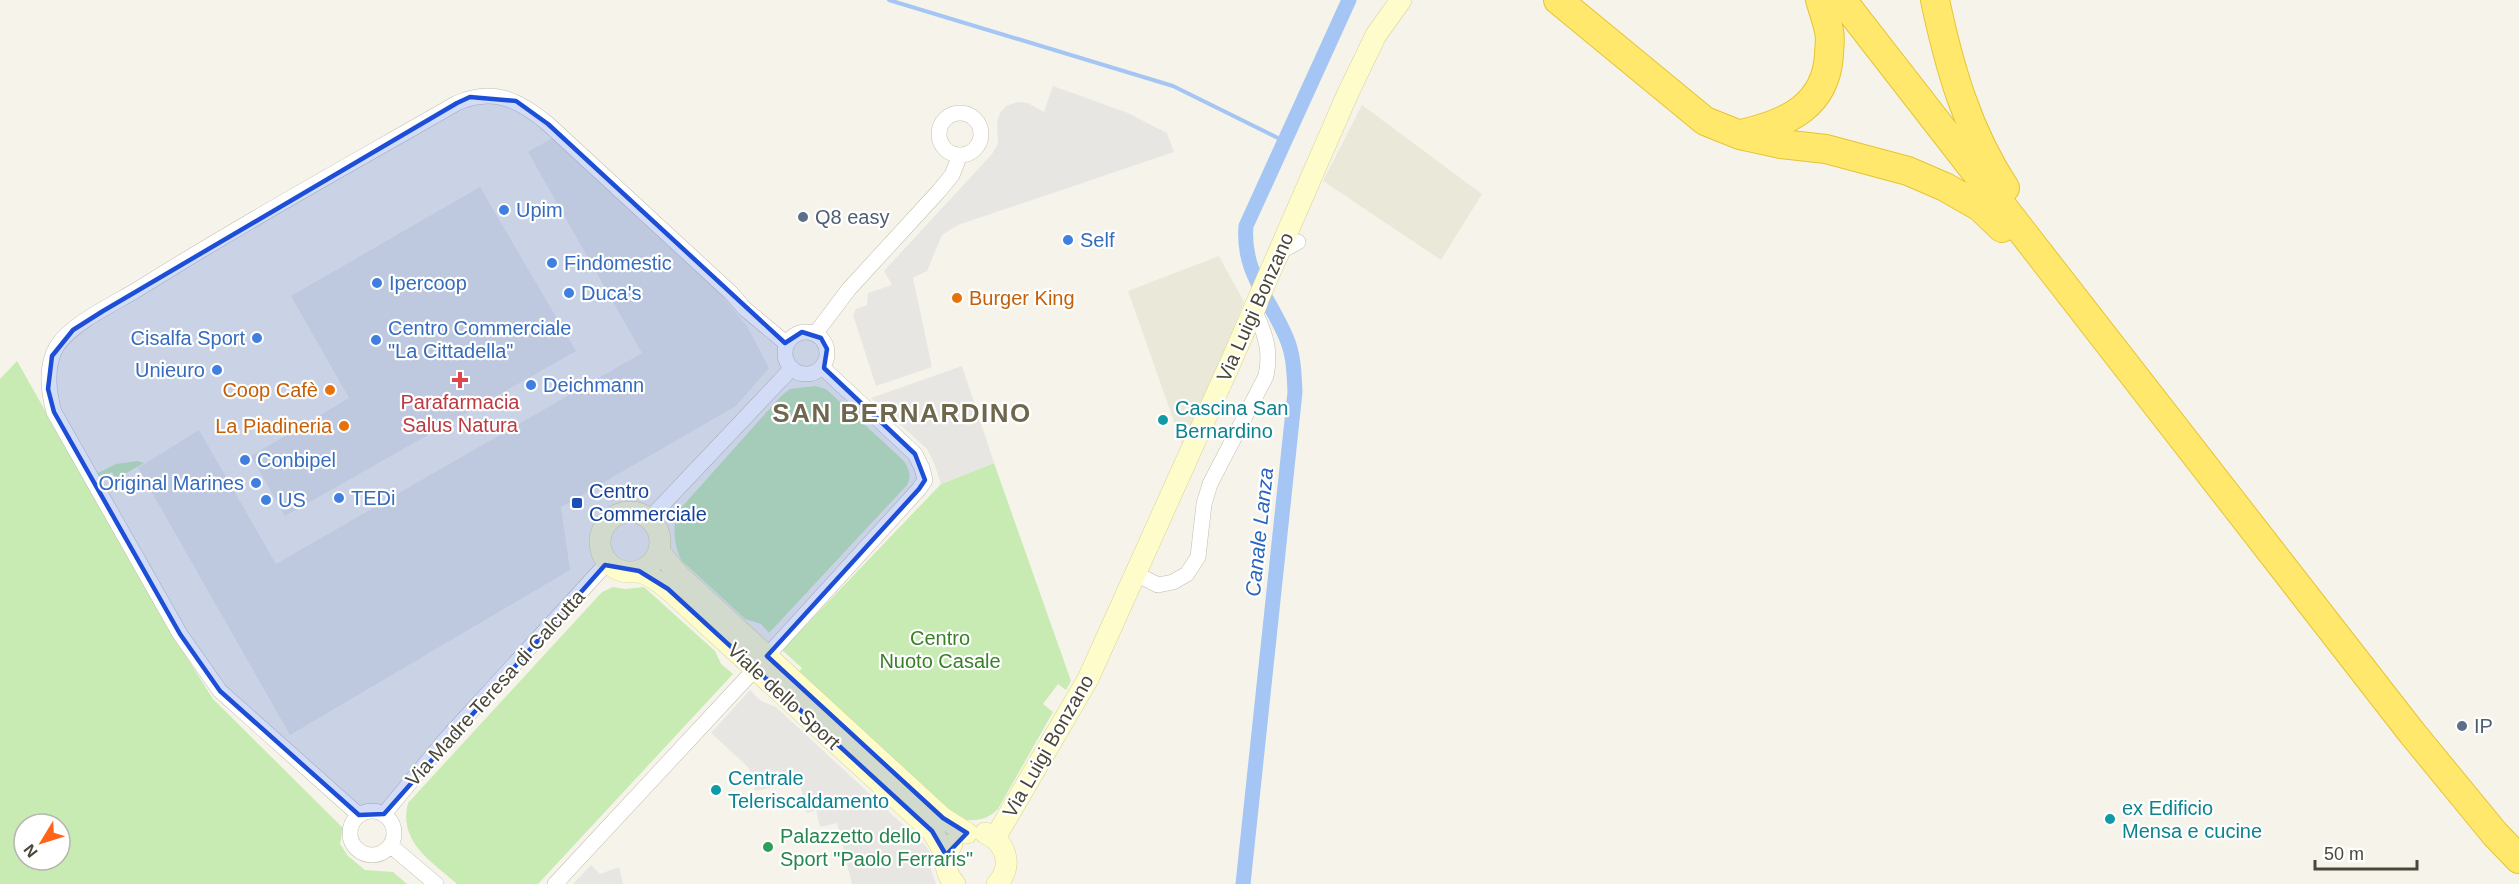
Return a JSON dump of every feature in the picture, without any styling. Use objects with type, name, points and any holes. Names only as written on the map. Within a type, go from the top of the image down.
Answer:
[{"type":"highway","points":[[1558,0],[1705,121],[1740,135],[1781,144],[1826,149],[1908,171],[1945,187],[1980,207],[2007,232],[2084,331],[2127,368]]},
{"type":"highway","points":[[1740,135],[1774,127],[1797,114],[1817,95],[1828,68],[1830,33],[1820,0]]},
{"type":"highway","points":[[1842,0],[2412,733],[2494,834],[2519,859]]},
{"type":"highway","points":[[1935,0],[1947,53],[1974,133],[1996,174],[2023,215],[2103,317],[2127,368]]},
{"type":"street","name":"Via Luigi Bonzano","points":[[995,838],[1088,679],[1233,357],[1348,93],[1376,35],[1401,0]]},
{"type":"street","points":[[359,815],[220,690],[180,634],[54,412],[48,389],[49,372],[52,356],[58,344],[73,330],[153,279],[470,97],[494,96],[516,100],[532,111],[731,293],[745,309],[787,344]]},
{"type":"street","points":[[815,334],[849,289],[952,175],[960,155]]},
{"type":"street","points":[[1136,574],[1158,585],[1173,582],[1187,574],[1198,557],[1204,504],[1210,484],[1266,376],[1270,358],[1256,314],[1283,250],[1298,242]]},
{"type":"street","points":[[802,332],[815,334],[825,343],[827,349],[825,361],[817,371],[804,374],[792,368],[786,357],[787,344],[802,332]]},
{"type":"street","points":[[555,884],[920,489],[925,480],[915,454],[822,367]]},
{"type":"street","points":[[649,519],[792,368]]},
{"type":"street","points":[[628,512],[643,515],[649,519],[659,534],[659,551],[651,564],[639,571],[622,572],[607,563],[603,556],[599,542],[603,527],[614,516],[628,512]]},
{"type":"street","name":"Viale dello Sport","points":[[659,551],[761,662],[932,831],[946,855],[948,874],[956,884]]},
{"type":"street","name":"Via Madre Teresa di Calcutta","points":[[384,814],[445,740],[607,563]]},
{"type":"street","name":"Viale dello Sport","points":[[639,571],[668,589],[761,662],[943,818],[967,833]]},
{"type":"street","points":[[372,811],[384,814],[390,819],[395,832],[391,846],[380,855],[366,855],[359,852],[351,840],[351,826],[359,815],[372,811]]},
{"type":"street","points":[[946,855],[950,845],[967,833],[986,833],[995,838],[1006,854],[1005,880]]},
{"type":"street","points":[[391,846],[436,884]]},
{"type":"highlighted area","points":[[470,97],[516,101],[548,124],[785,343],[802,332],[821,338],[827,349],[824,368],[915,454],[925,480],[919,489],[767,656],[943,818],[967,833],[946,855],[932,831],[668,589],[639,571],[605,565],[384,814],[359,815],[220,691],[180,634],[54,412],[48,389],[52,356],[73,330],[103,311],[457,103]]},
{"type":"shaded area","points":[[1053,86],[1128,113],[1167,133],[1174,152],[958,225],[942,235],[927,271],[913,278],[932,367],[876,386],[853,315],[856,309],[867,305],[868,293],[892,285],[884,271],[992,154],[998,144],[997,122],[1006,106],[1017,102],[1028,103],[1044,112]]},
{"type":"shaded area","points":[[1362,105],[1482,194],[1441,260],[1323,181]]},
{"type":"shaded area","points":[[554,137],[711,283],[747,326],[769,368],[736,406],[561,507],[570,570],[290,735],[138,468],[199,430],[276,564],[642,353],[528,152]]},
{"type":"shaded area","points":[[480,187],[576,351],[285,516],[251,456],[349,398],[291,296]]},
{"type":"shaded area","points":[[1219,256],[1244,302],[1184,450],[1128,291]]},
{"type":"shaded area","points":[[962,366],[994,463],[941,484],[927,449],[871,398]]},
{"type":"shaded area","points":[[750,690],[761,701],[776,707],[926,846],[936,884],[852,884],[837,823],[820,827],[816,810],[807,813],[799,781],[755,791],[749,768],[711,733]]},
{"type":"shaded area","points":[[591,865],[600,874],[619,867],[623,884],[573,884]]},
{"type":"green space","points":[[17,361],[174,637],[213,699],[343,828],[340,844],[348,856],[365,870],[393,872],[407,884],[0,884],[0,379]]},
{"type":"green space","points":[[815,386],[826,389],[904,461],[910,475],[907,485],[769,633],[761,624],[745,619],[682,561],[675,542],[675,521],[680,509],[781,396],[790,389]]},
{"type":"green space","points":[[137,461],[144,463],[116,479],[112,472],[97,480],[94,475],[116,464]]},
{"type":"green space","name":"Centro Nuoto Casale","points":[[994,463],[1071,681],[1066,690],[1058,684],[1043,704],[1053,712],[998,809],[985,818],[965,820],[960,819],[799,672],[802,668],[782,650],[941,484]]},
{"type":"green space","points":[[613,587],[625,589],[644,587],[715,651],[721,664],[733,674],[538,884],[457,884],[427,859],[412,840],[406,817],[408,803],[602,592]]},
{"type":"waterway","points":[[889,0],[1173,86],[1284,141]]},
{"type":"waterway","name":"Canale Lanza","points":[[1243,884],[1295,392],[1291,351],[1252,271],[1248,257],[1246,226],[1349,0]]},
{"type":"place","name":"Upim","points":[[504,210]]},
{"type":"place","name":"Q8 easy","points":[[803,217]]},
{"type":"place","name":"Self","points":[[1068,240]]},
{"type":"place","name":"Findomestic","points":[[552,263]]},
{"type":"place","name":"Ipercoop","points":[[377,283]]},
{"type":"place","name":"Duca's","points":[[569,293]]},
{"type":"place","name":"Burger King","points":[[957,298]]},
{"type":"place","name":"Cisalfa Sport","points":[[257,338]]},
{"type":"place","name":"Centro Commerciale \"La Cittadella\"","points":[[376,340]]},
{"type":"place","name":"Unieuro","points":[[217,370]]},
{"type":"place","name":"Parafarmacia Salus Natura","points":[[460,380]]},
{"type":"place","name":"Deichmann","points":[[531,385]]},
{"type":"place","name":"Coop Cafè","points":[[330,390]]},
{"type":"place","name":"Cascina San Bernardino","points":[[1163,420]]},
{"type":"place","name":"La Piadineria","points":[[344,426]]},
{"type":"place","name":"Conbipel","points":[[245,460]]},
{"type":"place","name":"Original Marines","points":[[256,483]]},
{"type":"place","name":"TEDi","points":[[339,498]]},
{"type":"place","name":"US","points":[[266,500]]},
{"type":"place","name":"Centro Commerciale","points":[[577,503]]},
{"type":"place","name":"IP","points":[[2462,726]]},
{"type":"place","name":"Centrale Teleriscaldamento","points":[[716,790]]},
{"type":"place","name":"ex Edificio Mensa e cucine","points":[[2110,819]]},
{"type":"place","name":"Palazzetto dello Sport \"Paolo Ferraris\"","points":[[768,847]]},
{"type":"district","name":"SAN BERNARDINO","points":[[902,413]]}]
